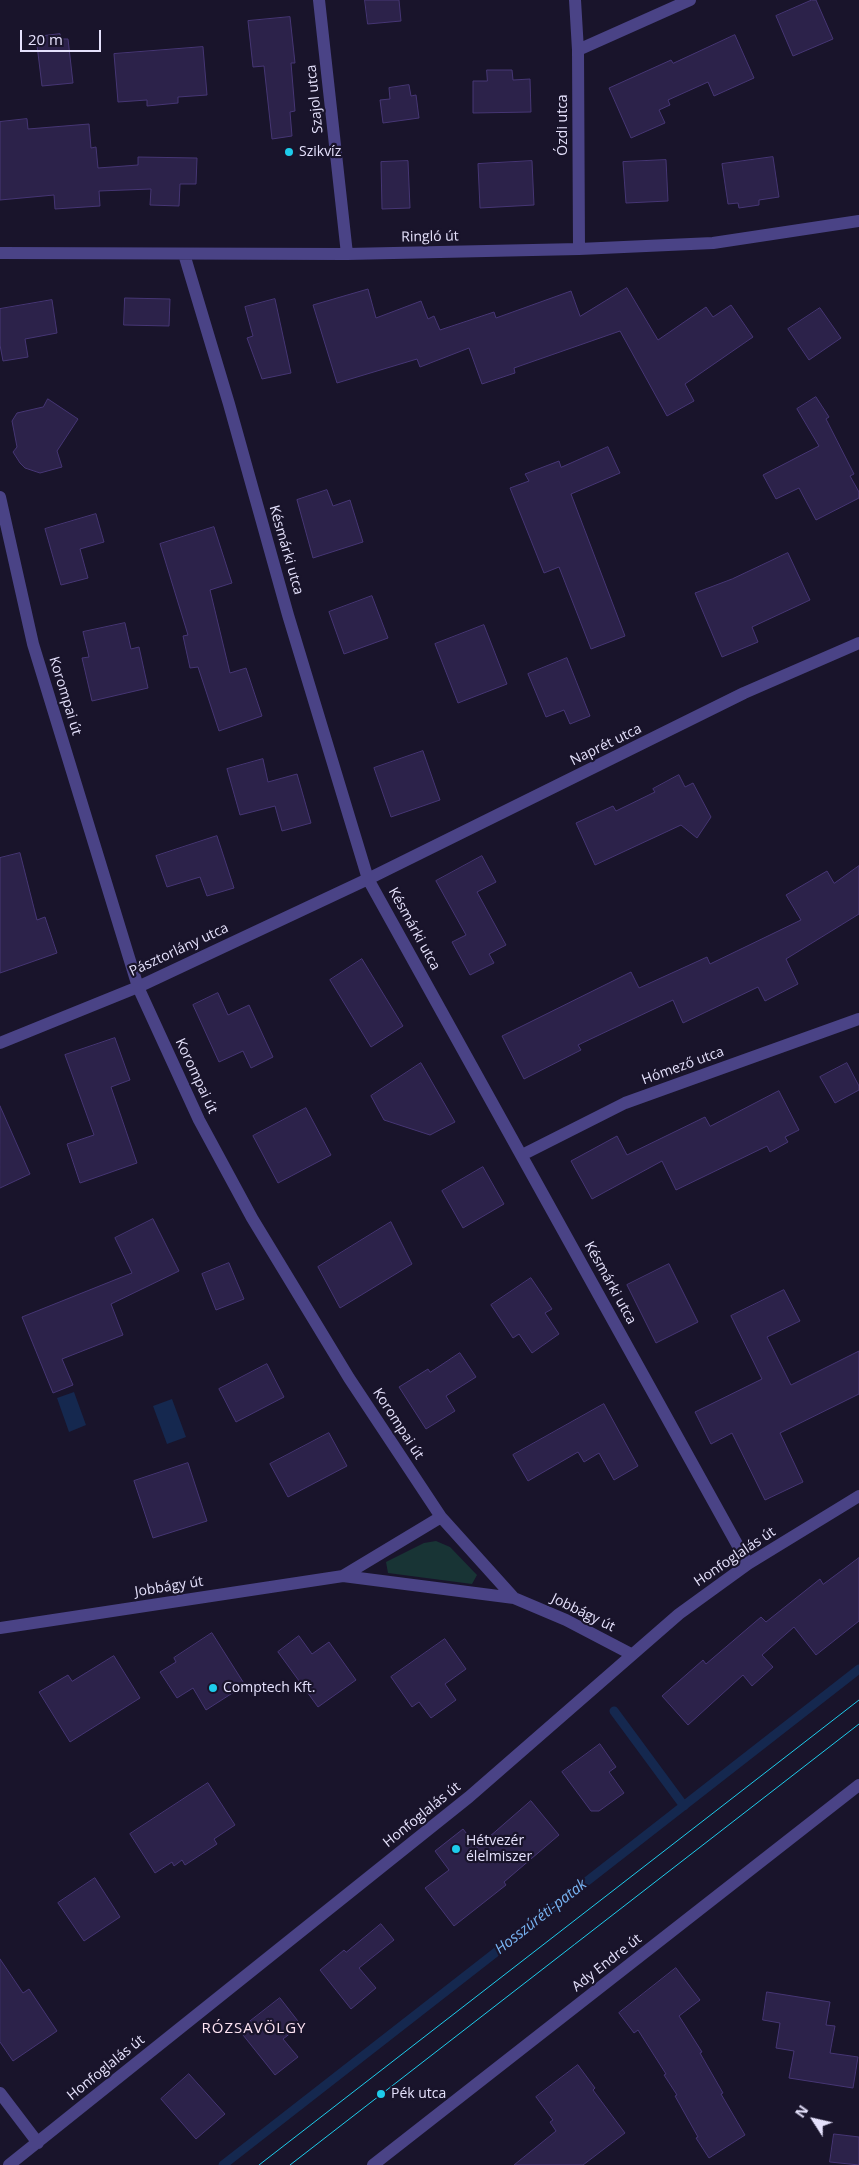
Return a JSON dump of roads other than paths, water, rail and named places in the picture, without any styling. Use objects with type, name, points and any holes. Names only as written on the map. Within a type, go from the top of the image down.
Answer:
[{"type":"street","name":"Szajol utca","points":[[319,0],[347,254]]},
{"type":"street","name":"Ózdi utca","points":[[575,0],[578,50],[579,249]]},
{"type":"street","points":[[578,50],[690,0]]},
{"type":"street","name":"Ringló út","points":[[0,253],[347,254],[579,249],[713,243],[859,221]]},
{"type":"street","name":"Késmárki utca","points":[[184,254],[232,414],[291,625],[368,879],[748,1564]]},
{"type":"street","name":"Korompai út","points":[[0,497],[33,644],[138,987],[199,1120],[252,1218],[349,1378],[441,1517],[514,1598]]},
{"type":"street","name":"Naprét utca","points":[[368,879],[744,693],[859,643]]},
{"type":"street","name":"Pásztorlány utca","points":[[0,1043],[138,987],[368,879]]},
{"type":"street","name":"Hómező utca","points":[[522,1155],[625,1103],[859,1019]]},
{"type":"street","name":"Honfoglalás út","points":[[9,2165],[469,1797],[630,1654],[679,1614],[748,1564],[859,1496]]},
{"type":"street","name":"Jobbágy út","points":[[344,1576],[441,1517]]},
{"type":"street","name":"Jobbágy út","points":[[0,1628],[344,1576],[514,1598],[566,1620],[630,1654]]},
{"type":"street","name":"Ady Endre út","points":[[373,2165],[859,1785]]},
{"type":"street","points":[[0,2093],[38,2143]]},
{"type":"water","points":[[74,1392],[86,1425],[69,1432],[57,1398]]},
{"type":"water","points":[[172,1399],[186,1437],[167,1444],[153,1406]]},
{"type":"waterway","name":"Hosszúréti-patak","points":[[223,2165],[859,1669]]},
{"type":"waterway","points":[[614,1711],[684,1806]]},
{"type":"tram line","points":[[259,2165],[859,1700]]},
{"type":"tram line","points":[[290,2165],[859,1724]]},
{"type":"place","name":"Szikvíz","points":[[289,152]]},
{"type":"place","name":"Comptech Kft.","points":[[213,1688]]},
{"type":"place","name":"Hétvezér élelmiszer","points":[[456,1849]]},
{"type":"place","name":"Pék utca","points":[[381,2094]]},
{"type":"district","name":"RÓZSAVÖLGY","points":[[254,2029]]}]
